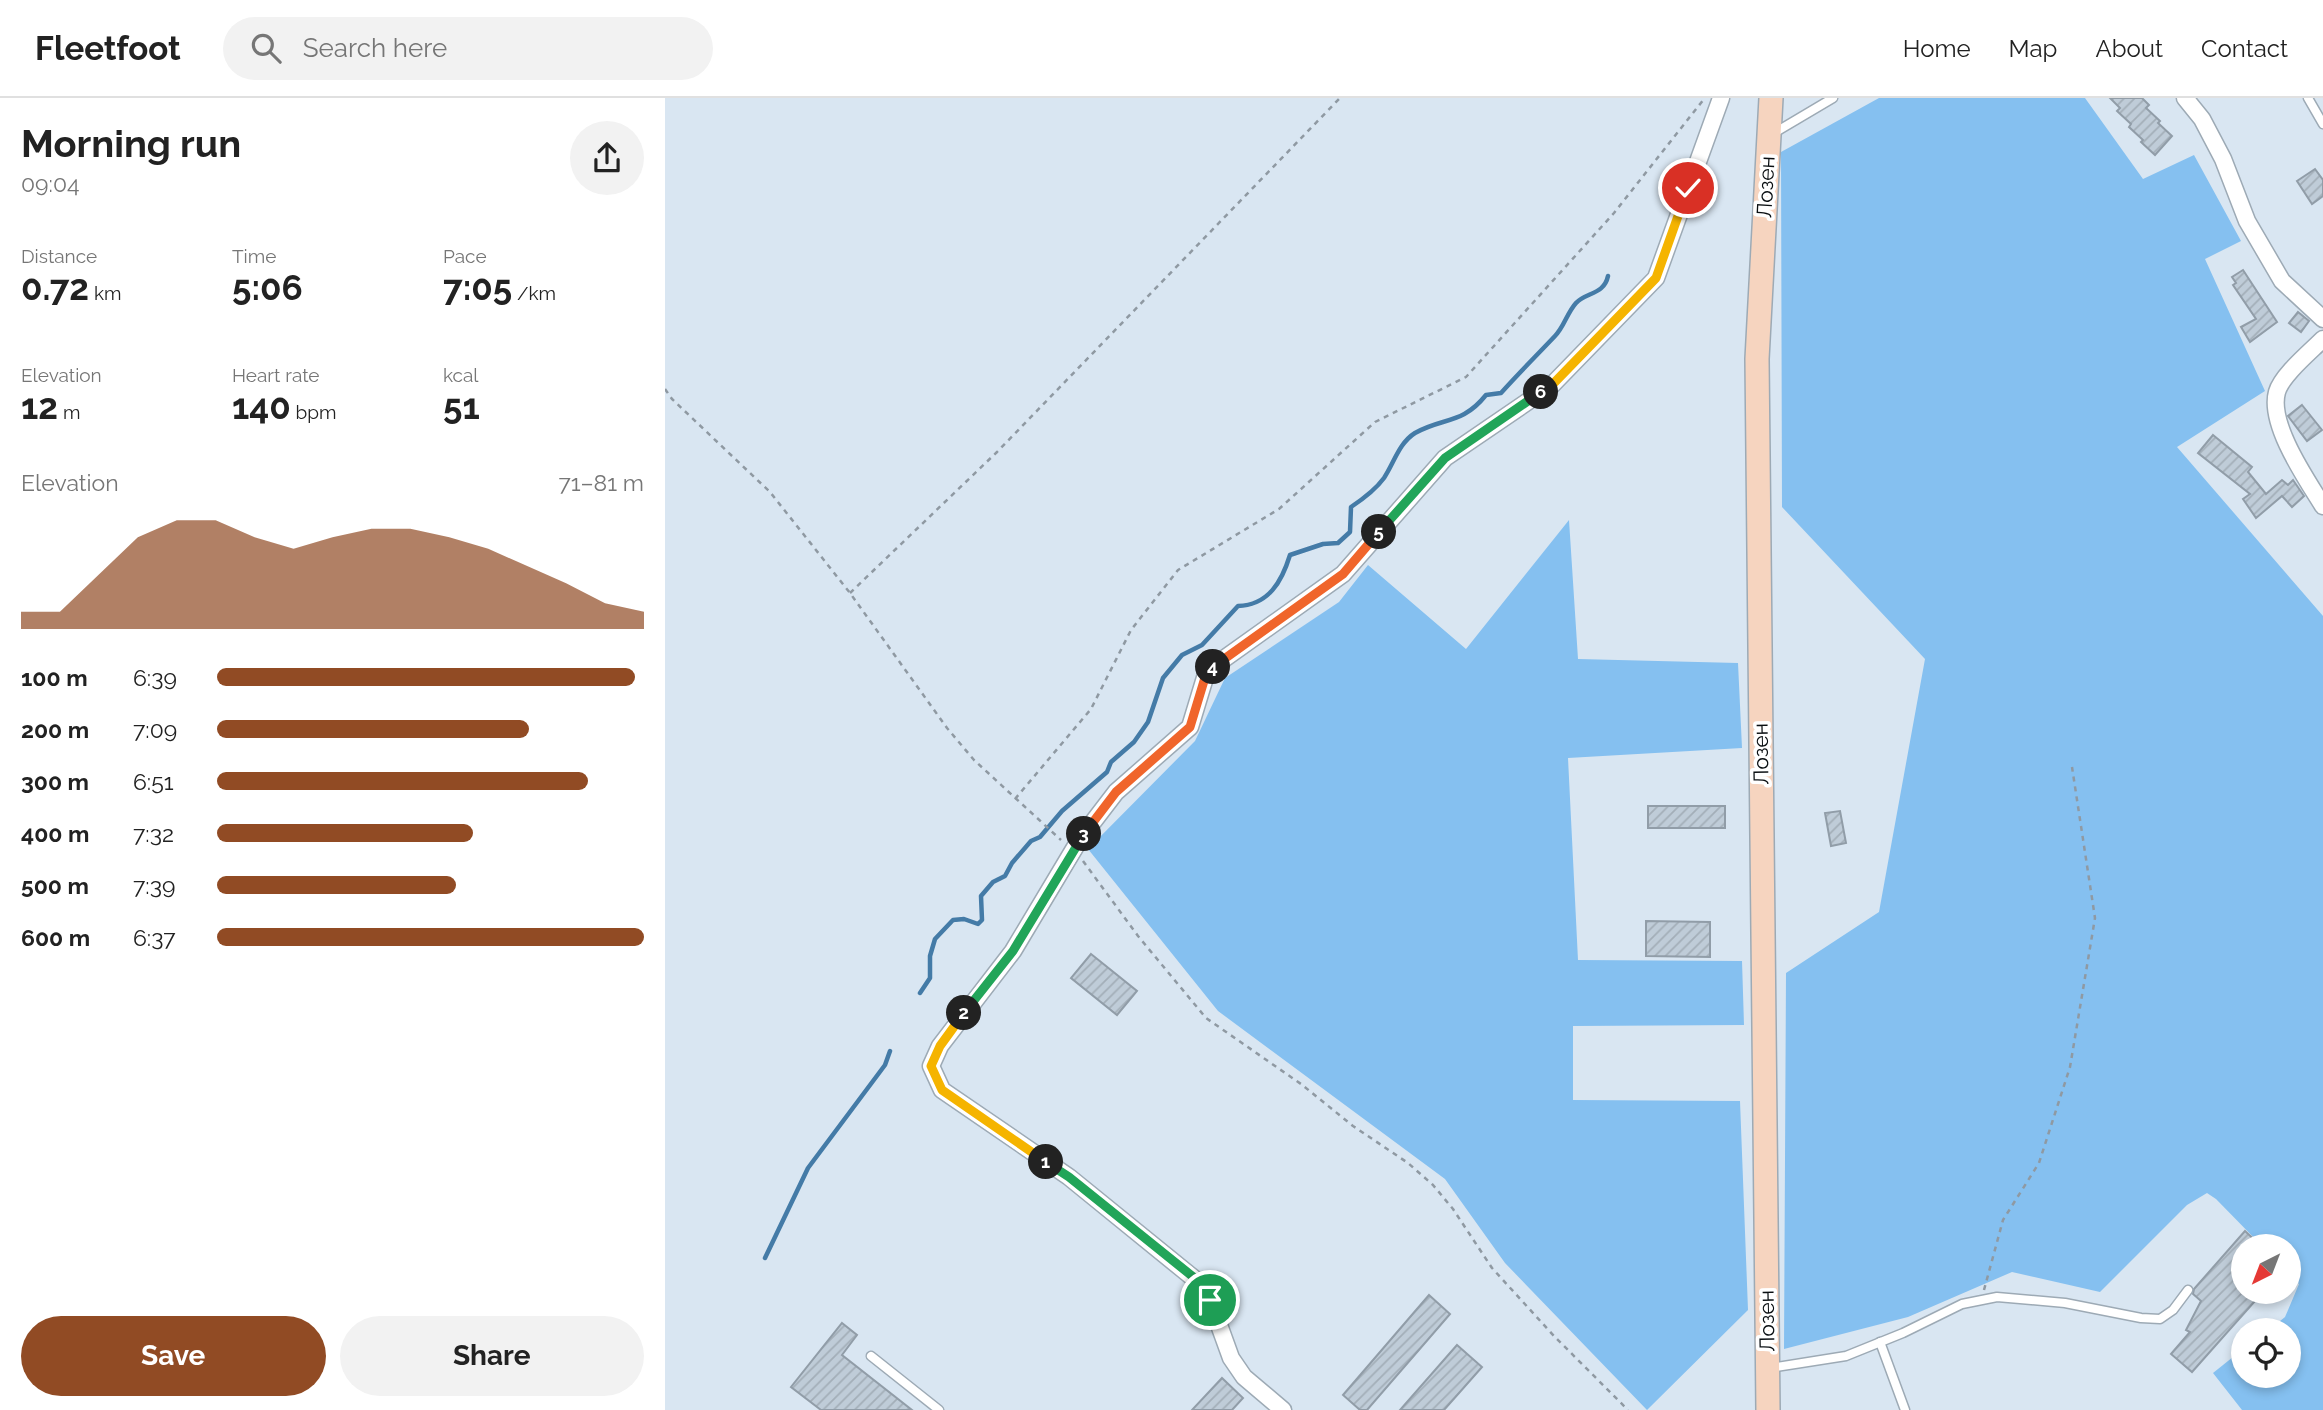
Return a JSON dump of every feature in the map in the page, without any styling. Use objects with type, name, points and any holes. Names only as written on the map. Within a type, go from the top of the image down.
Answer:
[{"type":"street","points":[[1283,1410],[1244,1377],[1231,1358],[1210,1300],[1197,1280],[1069,1177],[942,1090],[931,1066],[940,1046],[1013,951],[1073,851],[1116,792],[1190,727],[1207,671],[1343,574],[1445,458],[1552,385],[1656,278],[1721,98]]},
{"type":"street","name":"Лозен","points":[[1768,1410],[1757,359],[1771,98]]},
{"type":"street","points":[[2185,98],[2202,119],[2223,159],[2247,221],[2282,281],[2323,319]]},
{"type":"street","points":[[2323,339],[2287,375],[2276,393],[2278,421],[2291,455],[2323,506]]},
{"type":"lane","points":[[1768,136],[1833,98]]},
{"type":"lane","points":[[2308,98],[2323,124]]},
{"type":"lane","points":[[1767,1368],[1846,1356],[1962,1304],[1997,1297],[2065,1303],[2159,1319],[2173,1310],[2188,1290]]},
{"type":"lane","points":[[1880,1342],[1905,1410]]},
{"type":"lane","points":[[871,1356],[939,1410]]},
{"type":"path","points":[[850,593],[997,452],[1340,98]]},
{"type":"path","points":[[1015,799],[1091,709],[1131,631],[1178,570],[1279,509],[1374,422],[1466,377],[1614,212],[1705,98]]},
{"type":"path","points":[[665,389],[672,399],[770,492],[850,593],[947,728],[974,760],[1057,836]]},
{"type":"path","points":[[1981,1300],[2003,1220],[2039,1163],[2070,1067],[2095,918],[2072,767]]},
{"type":"path","points":[[1073,851],[1101,882],[1138,936],[1206,1018],[1301,1084],[1353,1126],[1408,1163],[1433,1185],[1453,1209],[1492,1268],[1554,1336],[1628,1410]]},
{"type":"shaded area","points":[[1879,98],[2085,98],[2143,179],[2194,155],[2241,241],[2205,259],[2265,391],[2177,447],[2323,616],[2323,1410],[2242,1410],[2213,1373],[2231,1359],[2231,1388],[2301,1388],[2301,1318],[2284,1318],[2291,1304],[2301,1304],[2301,1234],[2250,1234],[2207,1193],[2187,1205],[2100,1292],[2012,1272],[1908,1317],[1784,1349],[1786,973],[1879,912],[1925,659],[1782,507],[1781,152]]},
{"type":"shaded area","points":[[1569,520],[1578,659],[1738,663],[1742,748],[1568,758],[1578,960],[1742,961],[1744,1025],[1573,1026],[1573,1100],[1740,1101],[1748,1310],[1647,1410],[1505,1263],[1445,1179],[1218,1011],[1088,849],[1195,741],[1225,678],[1339,602],[1368,565],[1466,649]]},
{"type":"building","points":[[2110,98],[2142,98],[2149,105],[2146,108],[2172,136],[2155,155],[2129,127],[2131,124],[2117,111],[2120,108]]},
{"type":"building","points":[[2315,169],[2323,180],[2323,196],[2312,204],[2297,181]]},
{"type":"building","points":[[2243,270],[2277,322],[2250,342],[2241,327],[2256,319],[2233,285],[2236,283],[2232,277]]},
{"type":"building","points":[[2298,312],[2309,321],[2301,332],[2289,323]]},
{"type":"building","points":[[2302,405],[2322,430],[2307,441],[2288,416]]},
{"type":"building","points":[[2213,435],[2252,467],[2248,472],[2266,494],[2282,480],[2288,485],[2293,480],[2304,496],[2292,507],[2282,496],[2256,518],[2243,499],[2250,494],[2198,453]]},
{"type":"building","points":[[1648,806],[1725,806],[1725,828],[1648,828]]},
{"type":"building","points":[[1840,811],[1846,843],[1831,846],[1825,813]]},
{"type":"building","points":[[1646,921],[1710,922],[1710,957],[1646,956]]},
{"type":"building","points":[[1091,954],[1137,991],[1117,1015],[1071,978]]},
{"type":"building","points":[[2231,1247],[2231,1304],[2252,1304],[2240,1318],[2231,1318],[2231,1328],[2192,1372],[2171,1354],[2190,1332],[2186,1330],[2201,1301],[2193,1294],[2194,1289]]},
{"type":"building","points":[[1429,1295],[1450,1314],[1367,1410],[1360,1410],[1343,1395]]},
{"type":"building","points":[[842,1323],[857,1335],[842,1355],[912,1410],[821,1410],[791,1387]]},
{"type":"building","points":[[1457,1345],[1482,1367],[1444,1410],[1400,1410]]},
{"type":"building","points":[[1222,1378],[1243,1398],[1232,1410],[1192,1410]]},
{"type":"waterway","points":[[920,993],[930,978],[930,956],[935,939],[953,920],[964,919],[978,924],[982,920],[981,896],[993,882],[1005,876],[1012,863],[1031,841],[1040,837],[1062,811],[1107,772],[1111,762],[1134,742],[1148,722],[1163,678],[1182,655],[1202,645],[1238,606],[1258,601],[1273,590],[1290,555],[1323,544],[1338,543],[1350,532],[1351,507],[1381,482],[1409,437],[1425,428],[1460,416],[1477,405],[1486,395],[1501,393],[1558,332],[1576,303],[1603,287],[1608,276]]},
{"type":"waterway","points":[[765,1258],[808,1168],[885,1065],[890,1051]]},
{"type":"route","points":[[1210,1300],[1197,1280],[1069,1177],[942,1090],[931,1066],[940,1046],[1013,951],[1080,839],[1116,792],[1190,727],[1207,671],[1343,574],[1445,458],[1552,385],[1656,278],[1688,188]]}]
